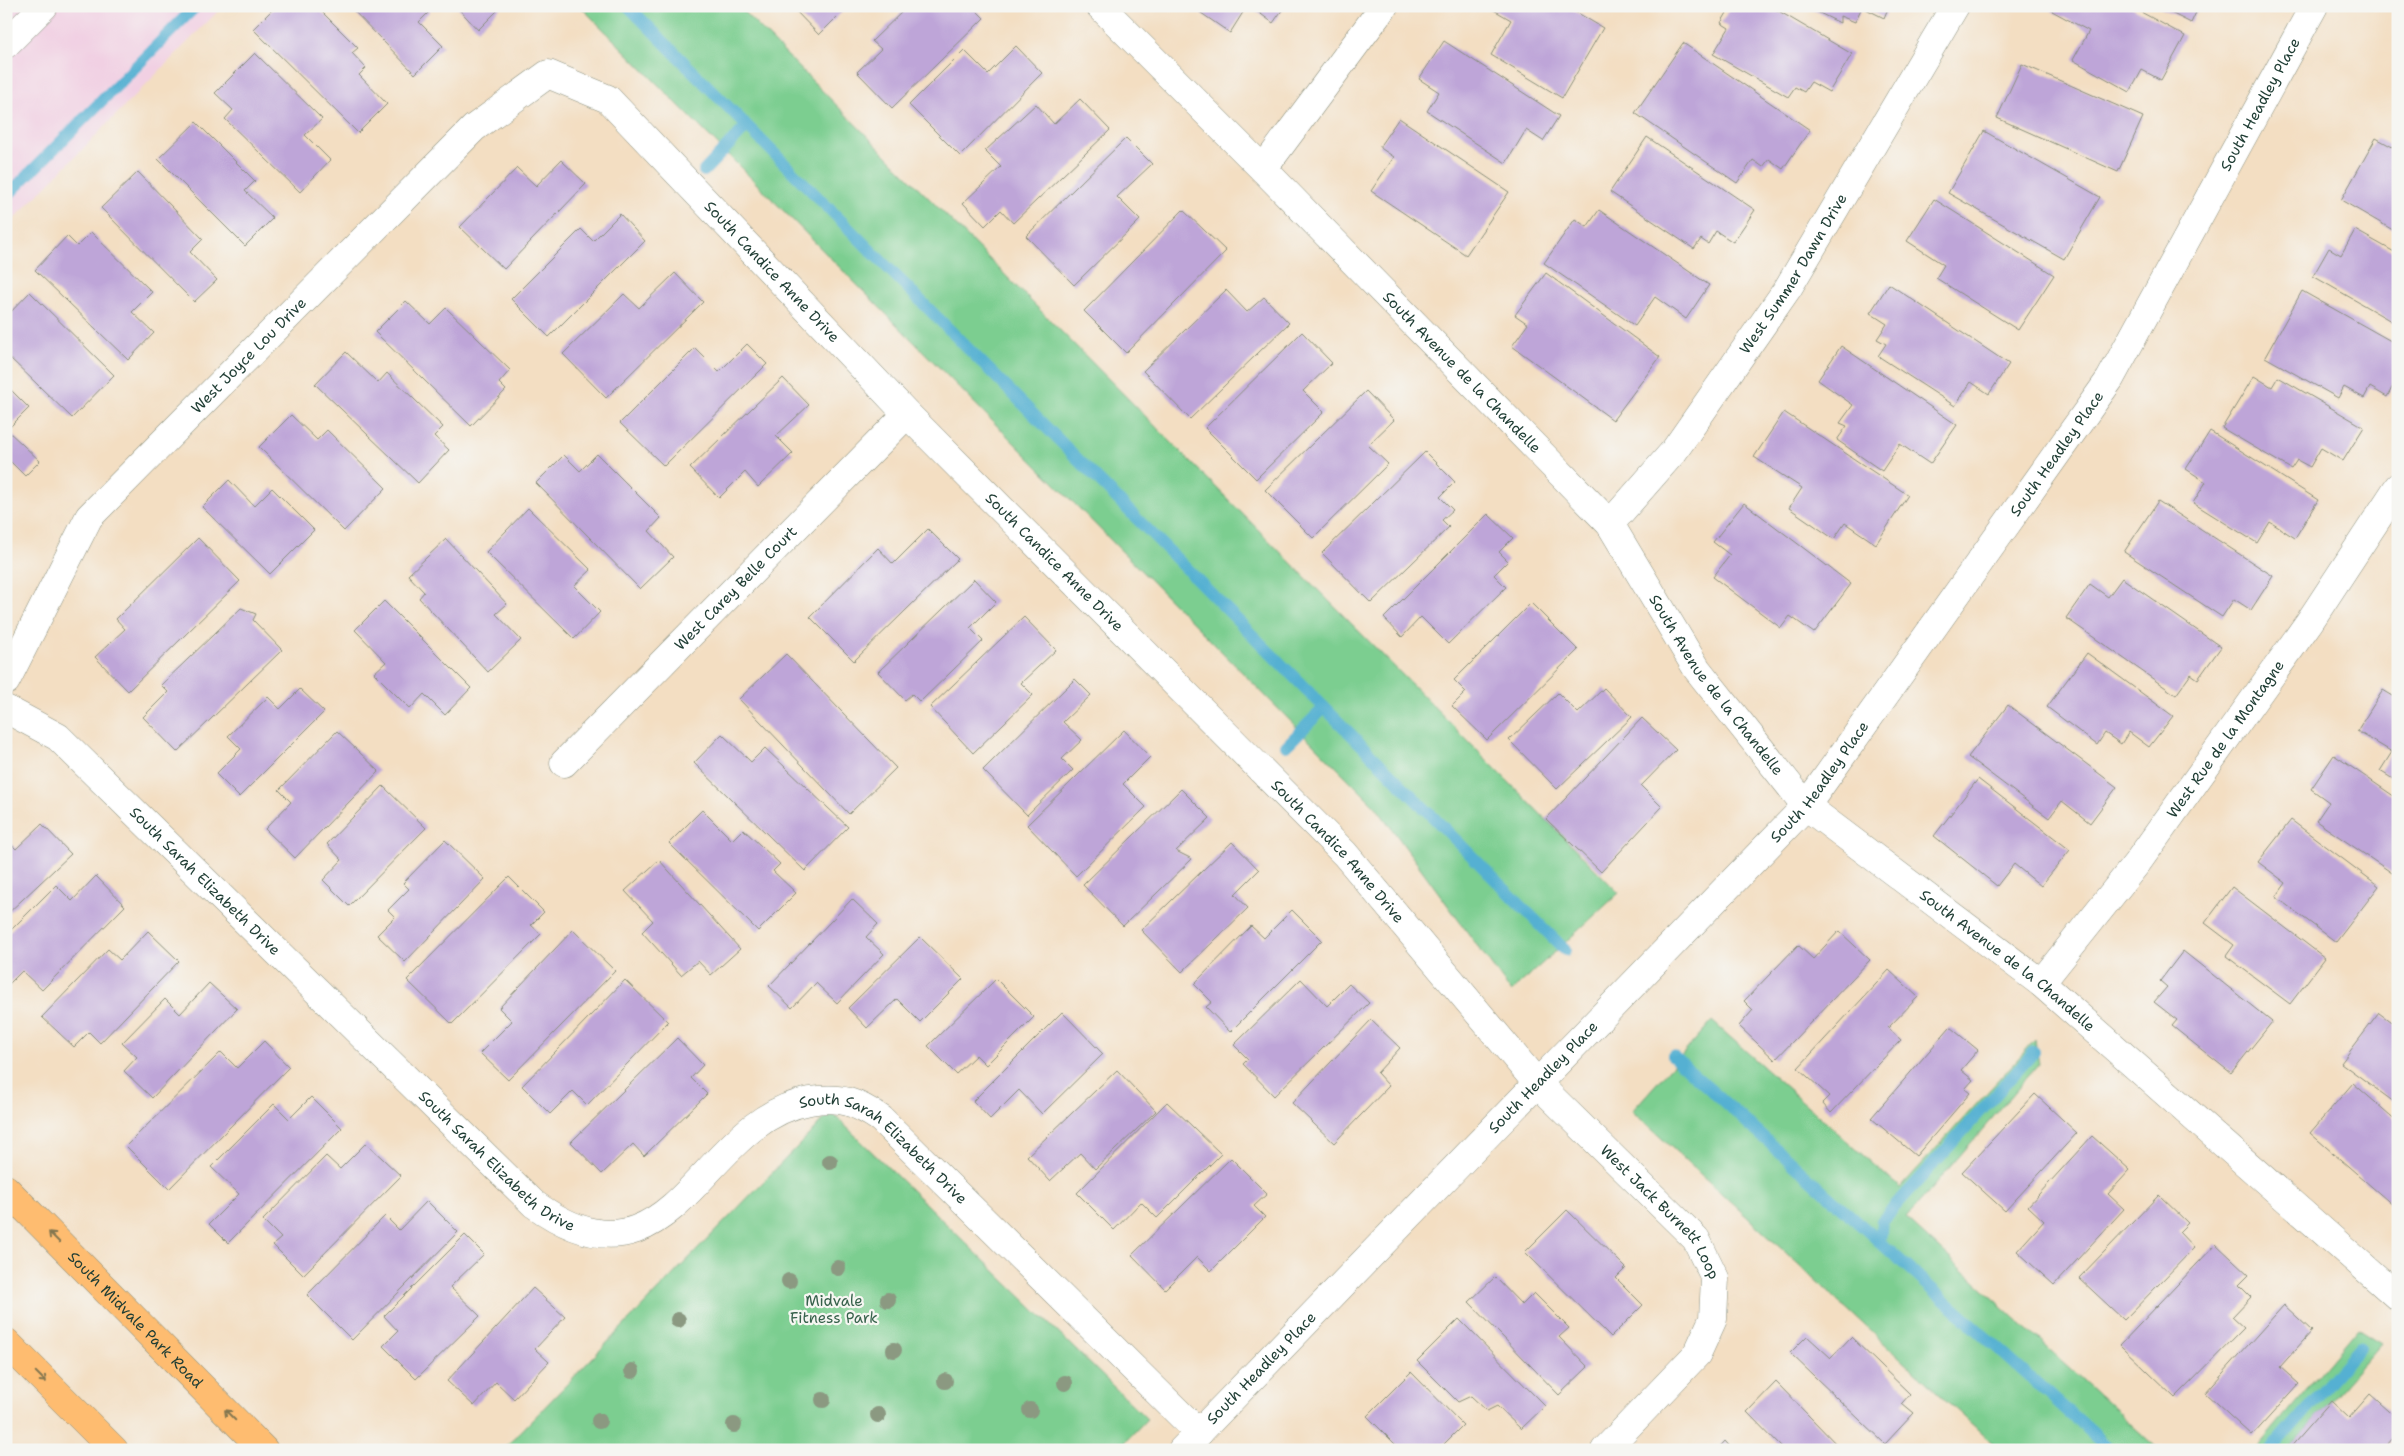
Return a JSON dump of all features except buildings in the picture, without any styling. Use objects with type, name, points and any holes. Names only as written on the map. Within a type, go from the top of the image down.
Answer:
[{"type":"main road","name":"South Midvale Park Road","points":[[6,1189],[264,1450]]},
{"type":"main road","points":[[6,1342],[114,1450]]},
{"type":"street","points":[[6,44],[44,6]]},
{"type":"street","name":"South Avenue de la Chandelle","points":[[1100,6],[1263,169],[1610,524],[1697,669],[1806,806],[2041,983],[2398,1297]]},
{"type":"street","points":[[1263,169],[1384,6]]},
{"type":"street","name":"West Summer Dawn Drive","points":[[1610,524],[1674,451],[1788,288],[1954,6]]},
{"type":"street","name":"South Headley Place","points":[[1191,1441],[1806,806],[2110,379],[2314,6]]},
{"type":"street","name":"South Candice Anne Drive","points":[[548,74],[608,99],[907,414],[1345,854],[1537,1083]]},
{"type":"street","name":"West Joyce Lou Drive","points":[[6,682],[89,518],[474,128],[548,74]]},
{"type":"street","name":"West Carey Belle Court","points":[[564,763],[907,414]]},
{"type":"street","name":"West Rue de la Montagne","points":[[2041,983],[2137,864],[2310,621],[2398,487]]},
{"type":"street","name":"South Sarah Elizabeth Drive","points":[[6,709],[58,737],[534,1204],[557,1220],[584,1231],[611,1234],[638,1230],[668,1212],[757,1124],[791,1104],[831,1098],[860,1105],[881,1119],[1191,1441]]},
{"type":"street","name":"West Jack Burnett Loop","points":[[1537,1083],[1696,1240],[1714,1278],[1713,1319],[1698,1354],[1606,1450]]},
{"type":"shaded area","points":[[6,6],[223,6],[6,227]]},
{"type":"green space","points":[[580,6],[738,6],[1619,893],[1511,992],[1376,807]]},
{"type":"green space","points":[[1712,1021],[1900,1188],[2035,1040],[2039,1064],[1906,1218],[2159,1450],[2000,1450],[1632,1111]]},
{"type":"green space","name":"Midvale Fitness Park","points":[[831,1112],[1147,1419],[1117,1450],[503,1450]]},
{"type":"green space","points":[[2358,1328],[2382,1343],[2288,1450],[2255,1450]]},
{"type":"waterway","points":[[6,197],[196,6]]},
{"type":"waterway","points":[[628,6],[1565,950]]},
{"type":"waterway","points":[[704,171],[747,126]]},
{"type":"waterway","points":[[1286,746],[1324,708]]},
{"type":"waterway","points":[[1880,1242],[1882,1221],[2034,1052]]},
{"type":"waterway","points":[[1673,1056],[2111,1450]]},
{"type":"waterway","points":[[2271,1450],[2360,1347]]}]
